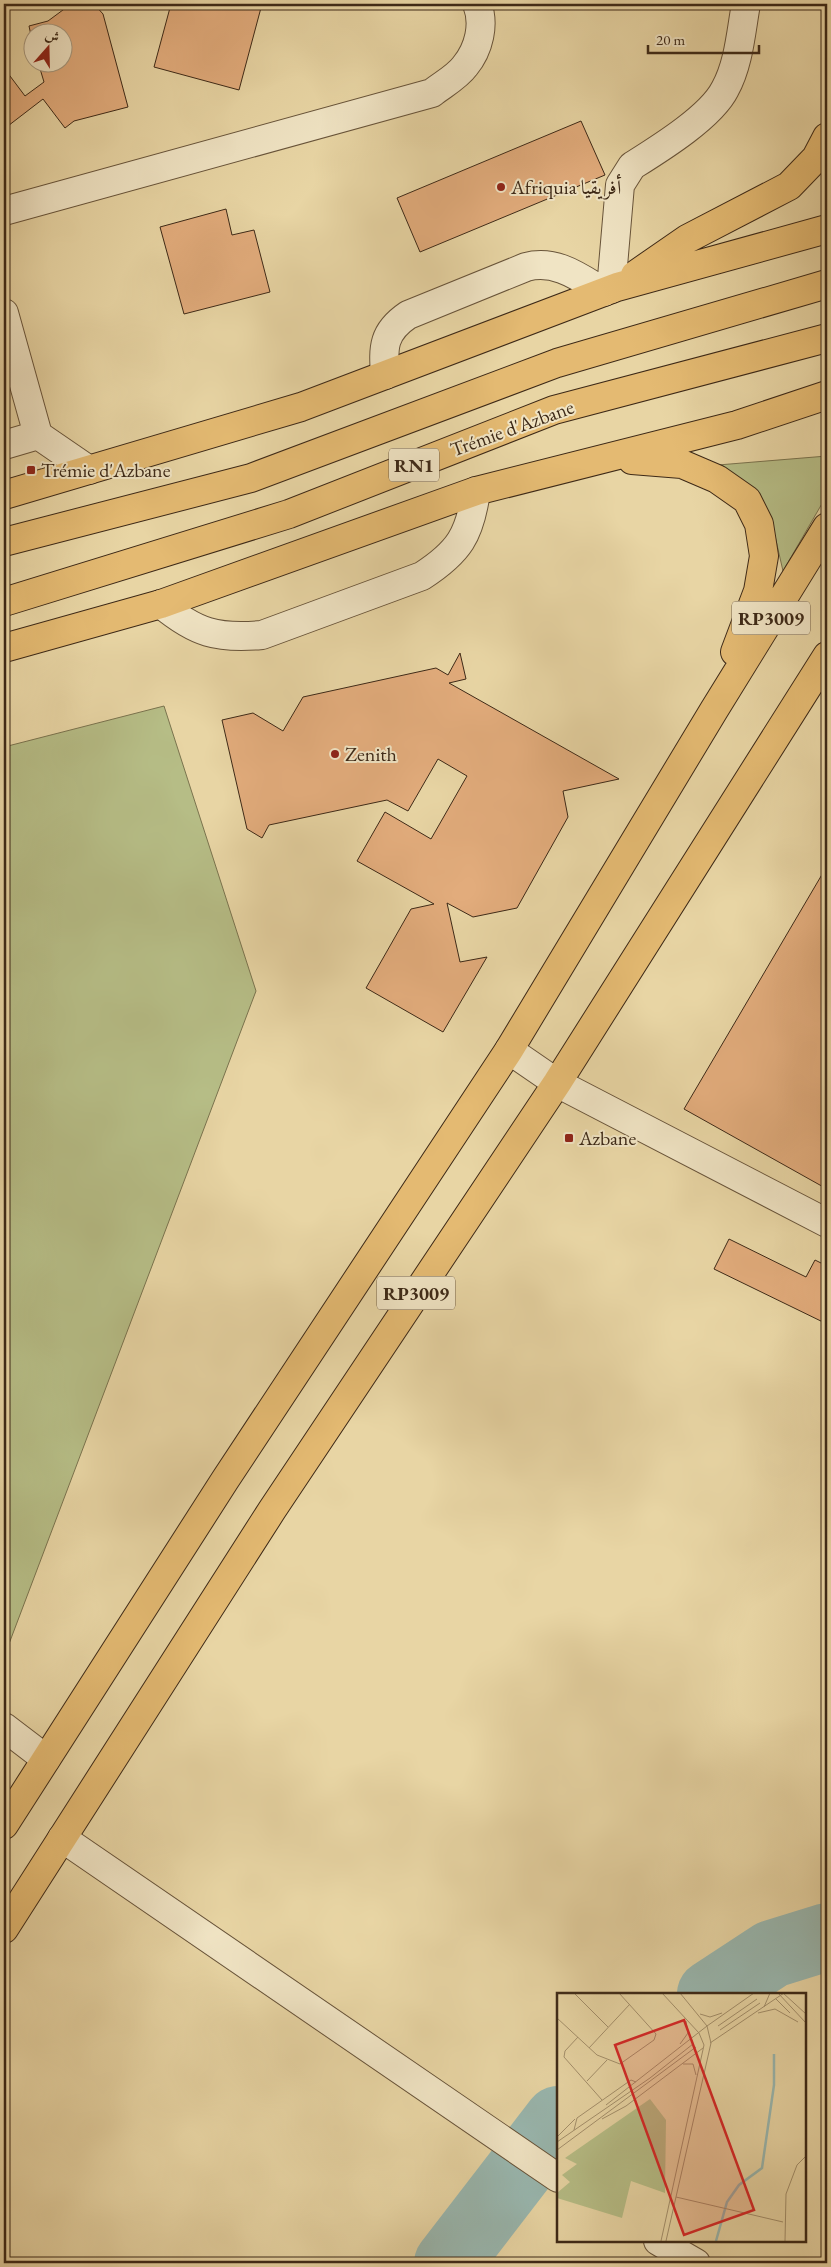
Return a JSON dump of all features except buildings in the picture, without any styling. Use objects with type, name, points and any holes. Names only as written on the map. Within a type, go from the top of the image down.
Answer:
[{"type":"main road","points":[[611,289],[687,239],[789,186],[816,158],[827,137]]},
{"type":"main road","points":[[4,495],[301,406],[611,289],[827,229]]},
{"type":"main road","name":"RN1","points":[[4,542],[251,478],[557,363],[827,284]]},
{"type":"main road","name":"Trémie d'Azbane","points":[[4,602],[290,514],[554,410],[827,338]]},
{"type":"main road","points":[[4,648],[161,604],[476,491],[737,425],[827,396]]},
{"type":"main road","points":[[612,458],[682,464],[717,479],[747,500],[759,524],[764,556],[758,591],[714,710]]},
{"type":"main road","name":"RP3009","points":[[4,1825],[225,1480],[509,1050],[827,527]]},
{"type":"main road","name":"RP3009","points":[[4,1929],[272,1510],[557,1083],[827,656]]},
{"type":"street","points":[[4,211],[432,93],[465,67],[478,44],[482,15],[476,4]]},
{"type":"street","points":[[385,374],[385,343],[390,332],[398,322],[408,315],[526,267],[542,264],[557,266],[611,289],[620,185],[632,166],[699,118],[714,105],[725,90],[733,72],[746,4]]},
{"type":"street","points":[[4,313],[38,434],[89,470]]},
{"type":"street","points":[[4,444],[38,434]]},
{"type":"street","points":[[161,604],[182,621],[207,632],[235,637],[262,635],[422,576],[444,562],[461,542],[469,526],[476,491]]},
{"type":"street","points":[[509,1050],[557,1083],[827,1223]]},
{"type":"street","points":[[4,1726],[46,1759]]},
{"type":"street","points":[[62,1838],[557,2177]]},
{"type":"street","points":[[660,2242],[696,2263]]},
{"type":"green space","points":[[827,456],[827,495],[783,571],[775,536],[753,488],[718,465]]},
{"type":"green space","points":[[164,706],[256,991],[4,1657],[4,747]]},
{"type":"waterway","points":[[713,1993],[772,1954],[827,1937]]},
{"type":"waterway","points":[[448,2263],[557,2121]]},
{"type":"place","name":"Afriquia أفريقيا","points":[[501,187]]},
{"type":"place","name":"Trémie d'Azbane","points":[[31,470]]},
{"type":"place","name":"Zenith","points":[[335,754]]},
{"type":"place","name":"Azbane","points":[[569,1138]]}]
